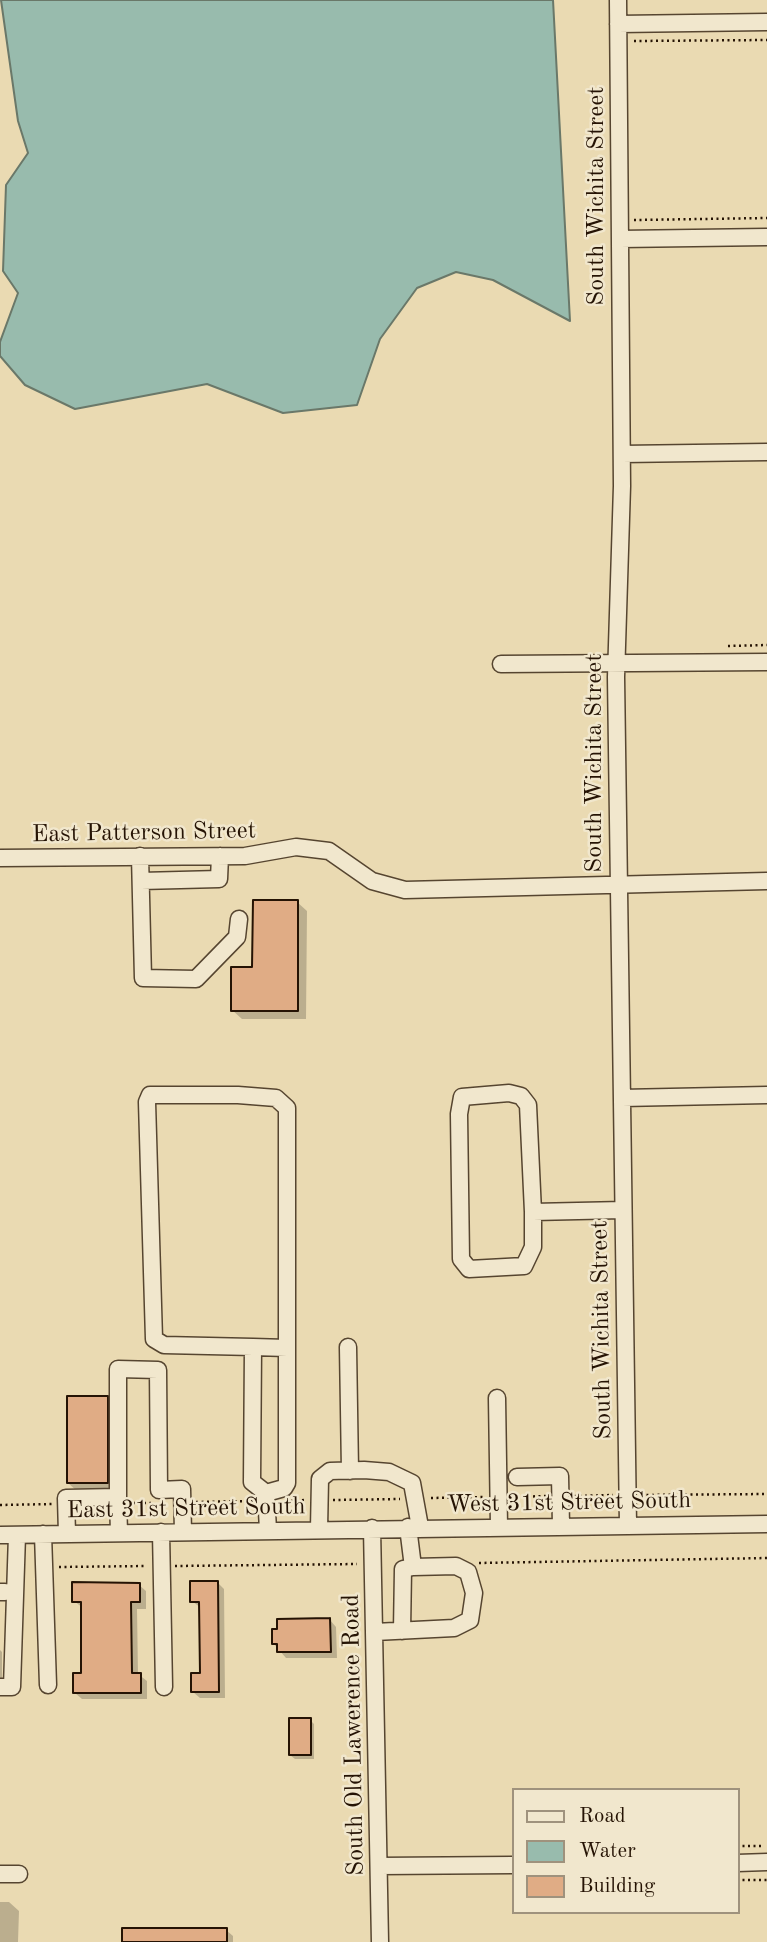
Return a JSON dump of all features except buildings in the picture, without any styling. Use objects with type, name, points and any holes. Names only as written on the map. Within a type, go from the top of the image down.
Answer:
[{"type":"street","name":"South Wichita Street","points":[[618,0],[622,454],[616,663],[628,1525]]},
{"type":"street","points":[[618,24],[767,22]]},
{"type":"street","points":[[620,239],[767,237]]},
{"type":"street","points":[[622,454],[767,452]]},
{"type":"street","points":[[501,664],[767,662]]},
{"type":"street","name":"East Patterson Street","points":[[0,858],[258,855],[296,847],[329,851],[372,881],[405,890],[618,884]]},
{"type":"street","points":[[140,856],[142,978],[196,979],[237,937],[239,919]]},
{"type":"street","points":[[141,881],[219,879],[220,856]]},
{"type":"street","points":[[618,884],[767,881]]},
{"type":"street","points":[[509,1093],[521,1096],[528,1105],[533,1212],[533,1247],[524,1266],[477,1270],[464,1265],[461,1259],[459,1114],[462,1097],[509,1093]]},
{"type":"street","points":[[266,1497],[284,1488],[287,1483],[287,1348],[287,1108],[276,1098],[238,1094],[150,1095],[147,1102],[154,1339],[164,1345],[287,1348]]},
{"type":"street","points":[[622,1098],[767,1095]]},
{"type":"street","points":[[533,1212],[623,1210]]},
{"type":"street","points":[[253,1347],[252,1482],[266,1497],[268,1530]]},
{"type":"street","points":[[348,1347],[350,1471]]},
{"type":"street","points":[[119,1533],[118,1369],[158,1370],[159,1490],[182,1489],[183,1532]]},
{"type":"street","points":[[497,1398],[499,1527]]},
{"type":"street","points":[[319,1529],[320,1479],[330,1471],[389,1472],[412,1483],[415,1499],[413,1567]]},
{"type":"street","points":[[517,1477],[560,1476],[561,1526]]},
{"type":"street","points":[[67,1534],[66,1498],[118,1500]]},
{"type":"street","name":"West 31st Street South","points":[[372,1528],[767,1524]]},
{"type":"street","name":"East 31st Street South","points":[[0,1535],[372,1528]]},
{"type":"street","name":"South Old Lawerence Road","points":[[372,1528],[380,1942]]},
{"type":"street","points":[[161,1532],[164,1687]]},
{"type":"street","points":[[43,1534],[48,1685]]},
{"type":"street","points":[[0,1687],[12,1687],[7,1626],[17,1535]]},
{"type":"street","points":[[375,1632],[402,1631],[454,1628],[470,1620],[474,1593],[468,1572],[456,1566],[403,1569],[402,1631]]},
{"type":"street","points":[[739,1863],[767,1862]]},
{"type":"street","points":[[379,1866],[512,1865]]},
{"type":"street","points":[[0,1874],[19,1874]]},
{"type":"path","points":[[632,41],[767,40]]},
{"type":"path","points":[[631,220],[767,218]]},
{"type":"path","points":[[182,1502],[266,1497],[318,1500],[767,1494]]},
{"type":"path","points":[[118,1500],[157,1503]]},
{"type":"path","points":[[0,1505],[66,1504]]},
{"type":"path","points":[[739,1846],[767,1846]]},
{"type":"path","points":[[739,1880],[767,1880]]},
{"type":"water","points":[[1,0],[553,0],[570,321],[493,280],[456,272],[417,288],[380,339],[357,405],[283,413],[207,384],[75,409],[25,385],[0,356],[0,342],[18,293],[3,271],[6,185],[28,153],[18,121]]}]
